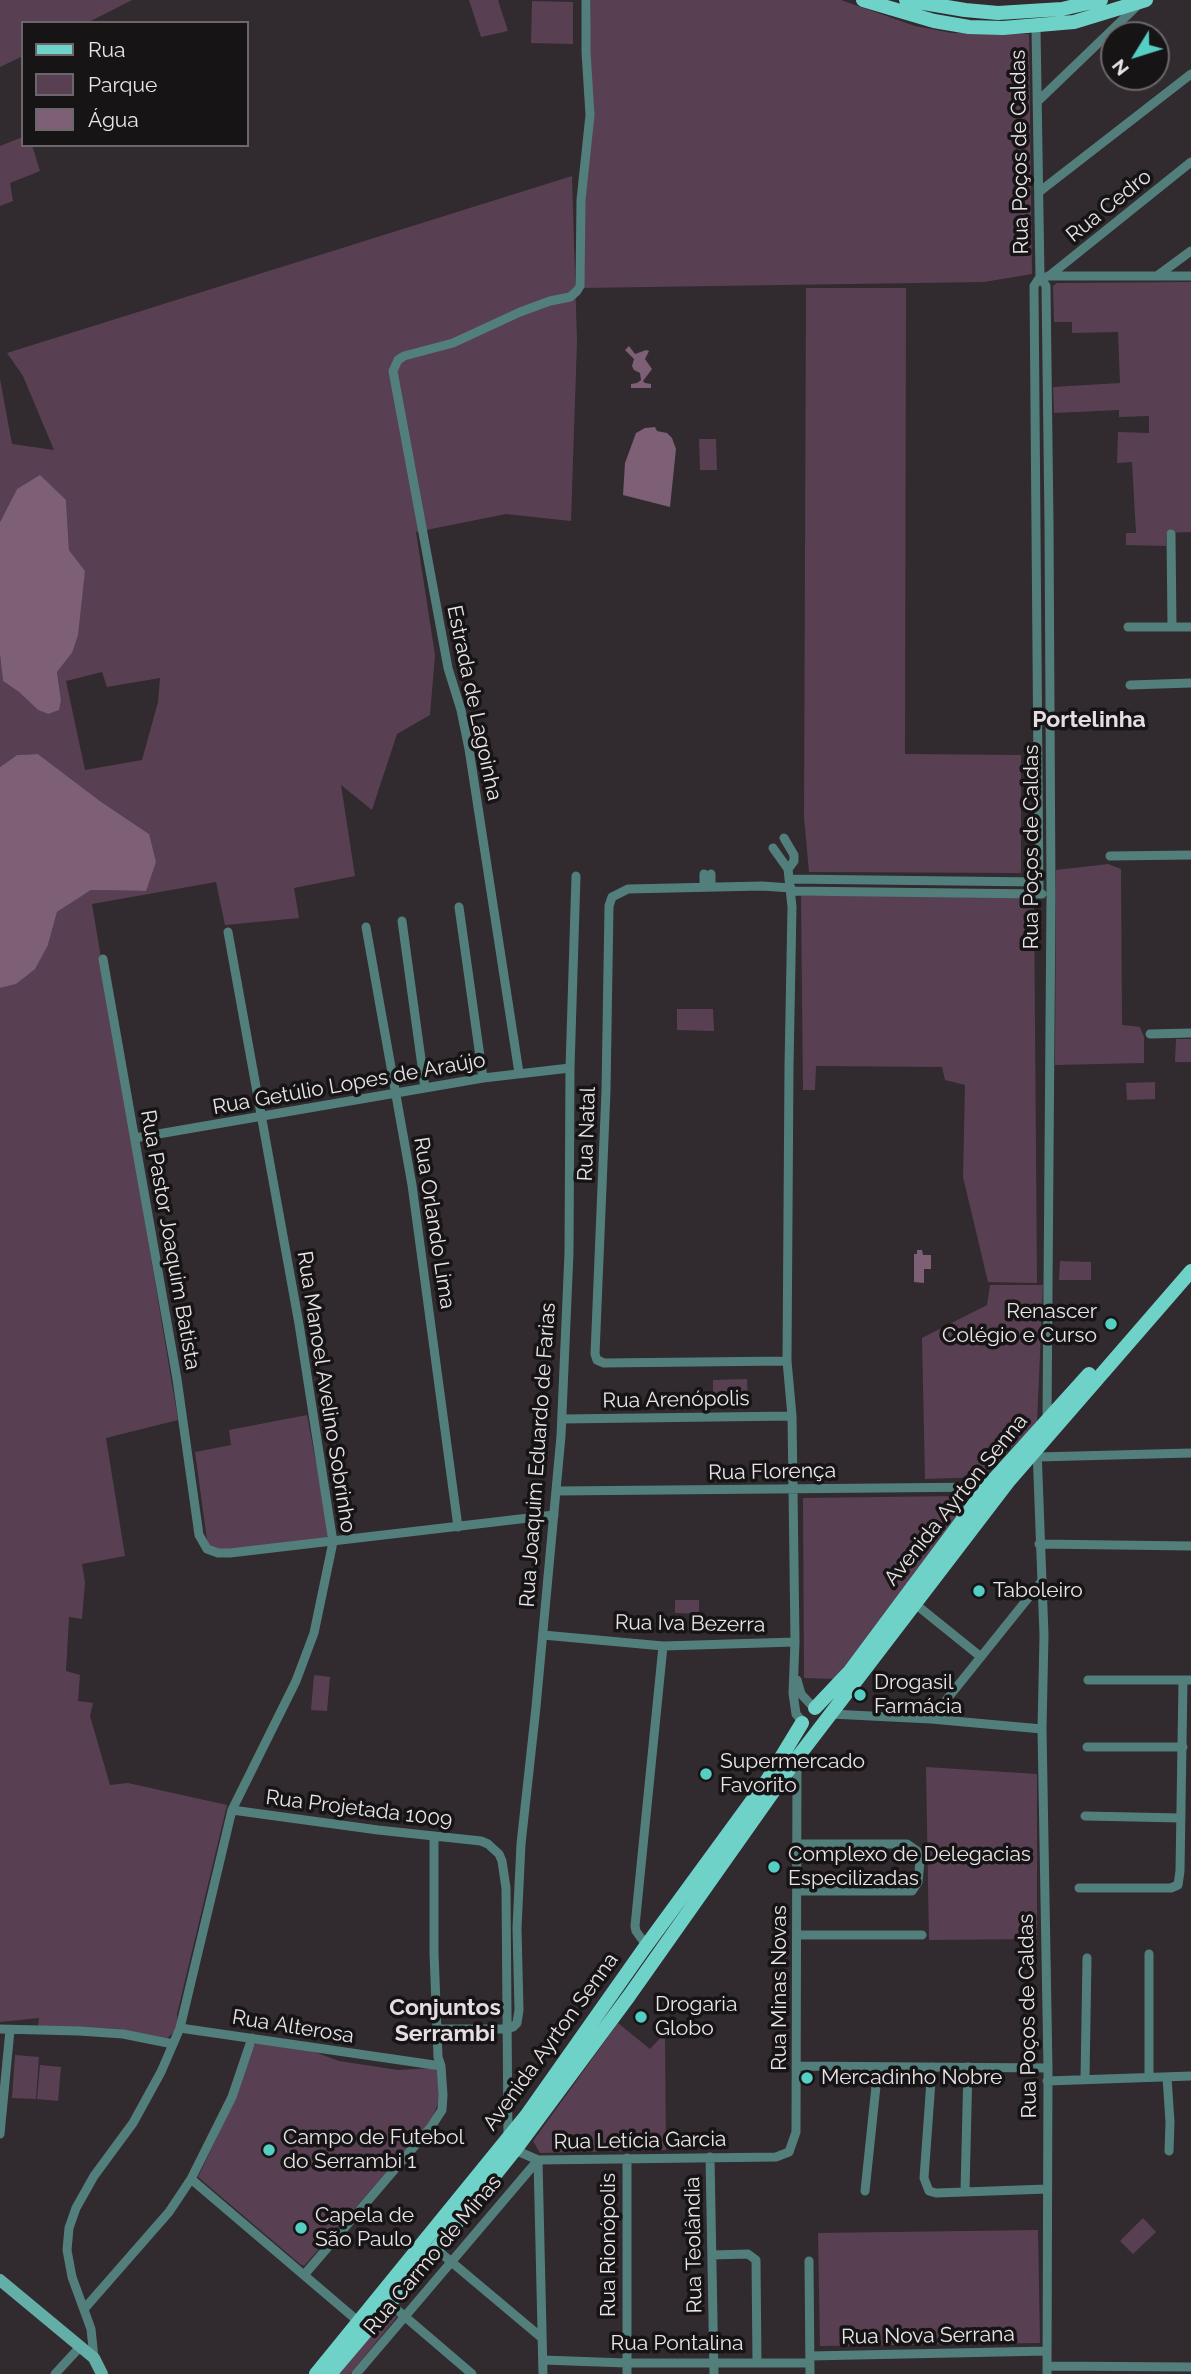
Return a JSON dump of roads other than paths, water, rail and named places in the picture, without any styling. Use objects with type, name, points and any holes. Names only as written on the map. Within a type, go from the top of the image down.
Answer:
[{"type":"main road","points":[[863,0],[896,12],[956,25],[1003,28],[1037,13],[1101,0]]},
{"type":"main road","points":[[906,0],[958,9],[1019,6],[1037,13],[1084,20],[1142,2]]},
{"type":"main road","points":[[956,25],[961,18],[958,9]]},
{"type":"main road","name":"Avenida Ayrton Senna","points":[[815,1708],[850,1671],[987,1488],[1191,1261]]},
{"type":"main road","name":"Avenida Ayrton Senna","points":[[512,2145],[646,1945],[773,1783],[825,1723],[1008,1482],[1037,1453],[1191,1272]]},
{"type":"main road","points":[[815,1708],[824,1714],[825,1723],[810,1731],[799,1723],[804,1713],[815,1708]]},
{"type":"main road","name":"Avenida Ayrton Senna","points":[[316,2374],[359,2322],[449,2223],[629,1996],[773,1783],[799,1723]]},
{"type":"main road","name":"Avenida Ayrton Senna","points":[[330,2374],[436,2249],[449,2223]]},
{"type":"main road","points":[[0,2280],[94,2358],[102,2374]]},
{"type":"street","name":"Estrada de Lagoinha","points":[[519,1073],[469,749],[448,668],[393,375],[398,360],[413,353],[453,343],[550,301],[570,297],[580,286],[582,200],[590,115],[586,0]]},
{"type":"street","points":[[1037,102],[1142,2]]},
{"type":"street","name":"Rua Poços de Caldas","points":[[1037,13],[1038,192],[1046,286],[1051,895],[1047,1419]]},
{"type":"street","points":[[1038,192],[1191,74]]},
{"type":"street","name":"Rua Cedro","points":[[1044,277],[1191,162]]},
{"type":"street","points":[[1157,276],[1191,251]]},
{"type":"street","points":[[1044,277],[1191,276]]},
{"type":"street","name":"Rua Poços de Caldas","points":[[1039,894],[1034,286],[1044,277]]},
{"type":"street","points":[[1171,534],[1172,627]]},
{"type":"street","points":[[1128,628],[1191,627]]},
{"type":"street","points":[[1130,685],[1191,683]]},
{"type":"street","points":[[784,838],[794,855],[794,861],[788,869]]},
{"type":"street","points":[[773,848],[788,869],[790,886],[787,1361],[792,1416],[794,1668],[799,1723]]},
{"type":"street","points":[[1110,856],[1191,855]]},
{"type":"street","points":[[707,874],[707,887],[1039,882]]},
{"type":"street","name":"Rua Joaquim Eduardo de Farias","points":[[507,2029],[517,2023],[519,2010],[517,1928],[521,1844],[562,1419],[569,1253],[570,1068],[576,876]]},
{"type":"street","points":[[790,886],[1051,895]]},
{"type":"street","name":"Rua Natal","points":[[707,887],[628,889],[612,897],[609,906],[606,1090],[594,1354],[599,1362],[787,1361]]},
{"type":"street","points":[[459,907],[483,1078]]},
{"type":"street","points":[[402,920],[425,1088]]},
{"type":"street","name":"Rua Orlando Lima","points":[[366,927],[421,1245],[458,1527]]},
{"type":"street","name":"Rua Manoel Avelino Sobrinho","points":[[94,2358],[91,2329],[72,2277],[67,2250],[69,2228],[76,2208],[94,2176],[133,2123],[180,2028],[232,1810],[296,1681],[314,1633],[333,1542],[303,1323],[228,932]]},
{"type":"street","name":"Rua Pastor Joaquim Batista","points":[[103,959],[180,1379],[199,1535],[207,1549],[218,1553],[333,1542]]},
{"type":"street","points":[[1150,1034],[1191,1033]]},
{"type":"street","name":"Rua Getúlio Lopes de Araújo","points":[[135,1138],[395,1092],[570,1068]]},
{"type":"street","name":"Rua Arenópolis","points":[[562,1419],[792,1416]]},
{"type":"street","name":"Rua Poços de Caldas","points":[[1037,1453],[1044,1635],[1042,1729],[1047,2075],[1047,2370]]},
{"type":"street","points":[[1037,1453],[1191,1453]]},
{"type":"street","name":"Rua Florença","points":[[557,1491],[987,1488]]},
{"type":"street","points":[[638,1492],[639,1503]]},
{"type":"street","points":[[333,1542],[554,1515]]},
{"type":"street","points":[[1039,1544],[1191,1546]]},
{"type":"street","points":[[930,1719],[1041,1583]]},
{"type":"street","points":[[914,1603],[981,1657]]},
{"type":"street","name":"Rua Iva Bezerra","points":[[543,1634],[644,1640],[663,1646],[795,1642]]},
{"type":"street","points":[[646,1945],[635,1926],[663,1646]]},
{"type":"street","points":[[794,1668],[800,1692],[815,1708]]},
{"type":"street","points":[[1079,1888],[1176,1887],[1181,1871],[1182,1747],[1187,1680],[1088,1680]]},
{"type":"street","points":[[825,1723],[930,1719],[1042,1729]]},
{"type":"street","points":[[1087,1747],[1182,1747]]},
{"type":"street","name":"Rua Minas Novas","points":[[767,2157],[781,2156],[789,2152],[796,2132],[792,2108],[796,2066],[798,1935],[797,1758]]},
{"type":"street","points":[[773,1783],[797,1786]]},
{"type":"street","name":"Rua Projetada 1009","points":[[232,1810],[481,1841]]},
{"type":"street","points":[[1085,1816],[1181,1818]]},
{"type":"street","points":[[304,2275],[435,2121],[443,2105],[438,2057],[434,1953],[434,1836]]},
{"type":"street","name":"Rua Joaquim Eduardo de Farias","points":[[481,1841],[499,1854],[504,1871],[512,2145]]},
{"type":"street","points":[[798,1844],[895,1844],[914,1848],[920,1861],[916,1887],[912,1891],[798,1891]]},
{"type":"street","points":[[798,1935],[922,1935]]},
{"type":"street","points":[[1149,1954],[1149,2076]]},
{"type":"street","points":[[1085,2077],[1087,1958]]},
{"type":"street","name":"Rua Alterosa","points":[[180,2028],[441,2066]]},
{"type":"street","points":[[438,2029],[507,2029]]},
{"type":"street","points":[[0,2134],[5,2030],[123,2034],[173,2044]]},
{"type":"street","points":[[85,2308],[169,2212],[191,2179],[232,2097],[253,2038]]},
{"type":"street","points":[[796,2066],[968,2067],[1085,2077],[1191,2076]]},
{"type":"street","points":[[865,2191],[878,2067]]},
{"type":"street","points":[[932,2067],[925,2183],[932,2192],[1047,2189]]},
{"type":"street","points":[[964,2192],[968,2067]]},
{"type":"street","points":[[1167,2077],[1169,2151]]},
{"type":"street","name":"Rua Letícia Garcia","points":[[512,2145],[538,2160],[710,2157],[730,2161],[767,2157]]},
{"type":"street","name":"Rua Teolândia","points":[[710,2157],[714,2374]]},
{"type":"street","name":"Rua Rionópolis","points":[[627,2158],[627,2374]]},
{"type":"street","points":[[538,2160],[543,2374]]},
{"type":"street","name":"Rua Carmo de Minas","points":[[358,2373],[538,2160]]},
{"type":"street","points":[[191,2179],[359,2322]]},
{"type":"street","points":[[436,2249],[542,2338]]},
{"type":"street","points":[[712,2255],[748,2254],[756,2260],[757,2362]]},
{"type":"street","points":[[809,2261],[810,2374]]},
{"type":"street","points":[[389,2303],[472,2374]]},
{"type":"street","points":[[55,2374],[79,2348]]},
{"type":"street","name":"Rua Nova Serrana","points":[[810,2359],[1047,2351]]},
{"type":"street","name":"Rua Pontalina","points":[[543,2360],[757,2362],[810,2359]]},
{"type":"street","points":[[1047,2370],[1169,2370],[1191,2367]]},
{"type":"water","points":[[629,346],[635,354],[649,351],[645,359],[652,369],[643,381],[651,384],[651,388],[631,388],[631,384],[641,380],[640,373],[632,366],[634,359],[625,350]]},
{"type":"water","points":[[655,427],[657,431],[667,433],[672,438],[676,449],[670,507],[623,495],[625,463],[636,433]]},
{"type":"water","points":[[40,475],[66,500],[69,550],[85,571],[78,635],[72,653],[57,672],[61,700],[59,710],[48,714],[38,710],[3,681],[0,655],[0,522],[17,489]]},
{"type":"water","points":[[38,754],[149,834],[156,862],[146,891],[91,890],[57,912],[48,945],[35,969],[16,984],[0,988],[0,767],[17,755]]},
{"type":"water","points":[[917,1250],[922,1250],[923,1255],[931,1255],[931,1269],[924,1269],[924,1283],[914,1282],[914,1254],[917,1254]]},
{"type":"place","name":"Renascer Colégio e Curso","points":[[1111,1324]]},
{"type":"place","name":"Taboleiro","points":[[979,1591]]},
{"type":"place","name":"Drogasil Farmácia","points":[[860,1695]]},
{"type":"place","name":"Supermercado Favorito","points":[[706,1774]]},
{"type":"place","name":"Complexo de Delegacias Especilizadas","points":[[774,1867]]},
{"type":"place","name":"Drogaria Globo","points":[[641,2017]]},
{"type":"place","name":"Mercadinho Nobre","points":[[807,2078]]},
{"type":"place","name":"Campo de Futebol do Serrambi 1","points":[[269,2150]]},
{"type":"place","name":"Capela de São Paulo","points":[[301,2228]]},
{"type":"district","name":"Portelinha","points":[[1089,720]]},
{"type":"district","name":"Conjuntos Serrambi","points":[[445,2021]]}]
